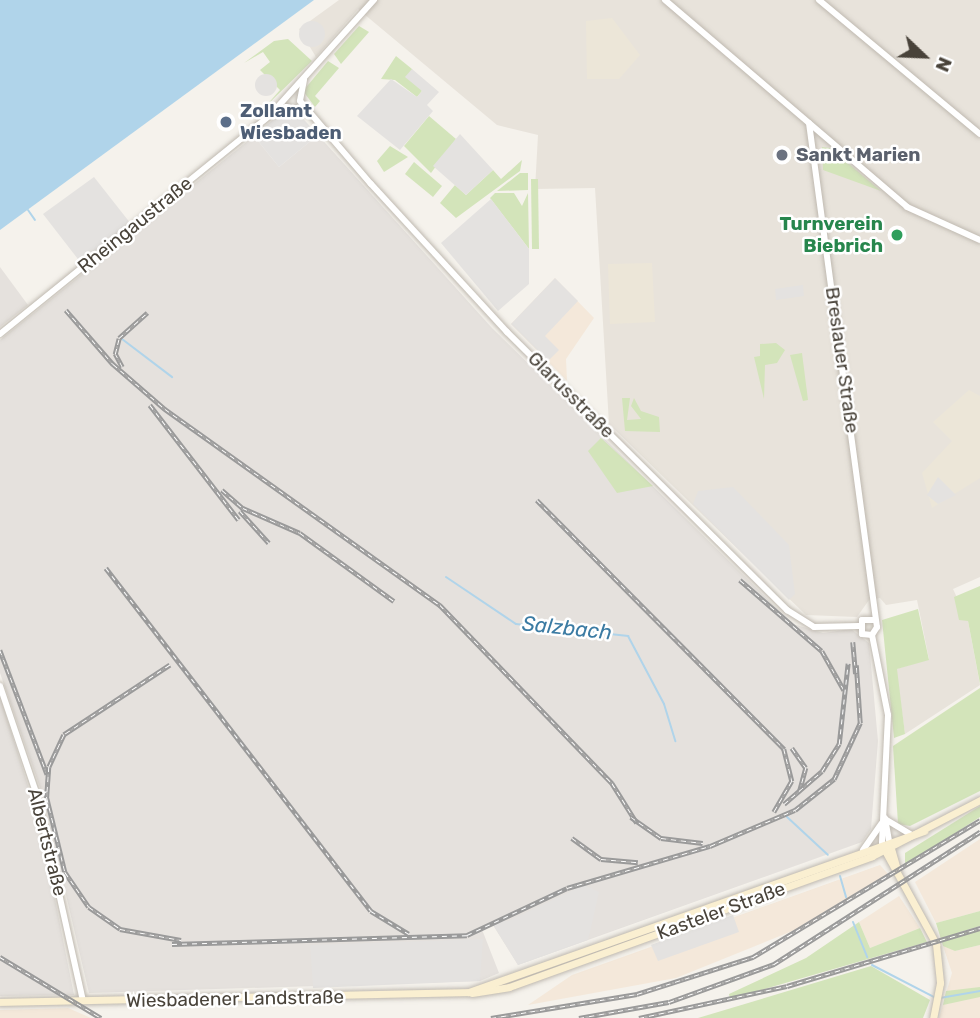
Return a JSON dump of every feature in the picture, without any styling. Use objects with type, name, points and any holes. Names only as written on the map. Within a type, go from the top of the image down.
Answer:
[{"type":"main road","name":"Kasteler Straße","points":[[515,980],[886,846],[924,831],[980,800]]},
{"type":"main road","name":"Kasteler Straße","points":[[886,846],[910,834],[924,831]]},
{"type":"main road","points":[[886,846],[895,869],[933,936],[940,991],[933,1018]]},
{"type":"main road","points":[[865,854],[895,869]]},
{"type":"main road","name":"Wiesbadener Landstraße","points":[[0,1002],[469,992],[515,980]]},
{"type":"street","name":"Rheingaustraße","points":[[0,334],[284,104],[296,98],[304,80],[374,0]]},
{"type":"street","points":[[665,0],[809,123],[930,220],[980,240]]},
{"type":"street","points":[[819,0],[980,134]]},
{"type":"street","points":[[284,104],[296,98]]},
{"type":"street","name":"Glarusstraße","points":[[296,98],[498,322],[787,610],[814,627],[859,626]]},
{"type":"street","name":"Breslauer Straße","points":[[809,123],[873,597],[875,621],[872,635]]},
{"type":"street","name":"Breslauer Straße","points":[[867,618],[873,597]]},
{"type":"street","points":[[875,621],[867,618],[859,626],[872,635],[888,715],[884,818],[886,846]]},
{"type":"street","name":"Albertstraße","points":[[0,686],[37,795],[83,1001]]},
{"type":"street","points":[[884,818],[910,834]]},
{"type":"street","points":[[865,854],[884,818]]},
{"type":"shaded area","points":[[339,0],[980,0],[980,577],[953,589],[968,621],[980,685],[905,734],[896,669],[929,659],[917,600],[886,605],[880,598],[869,600],[857,617],[806,615],[609,424],[595,188],[535,189],[538,135],[497,125],[358,9],[316,57],[299,29]]},
{"type":"shaded area","points":[[612,18],[640,55],[619,79],[587,79],[586,21]]},
{"type":"shaded area","points":[[312,21],[321,25],[325,34],[321,43],[312,47],[303,43],[299,34],[303,25]]},
{"type":"shaded area","points":[[412,69],[439,92],[427,105],[433,111],[400,150],[357,116],[391,79],[417,97],[422,91],[405,77]]},
{"type":"shaded area","points":[[262,74],[270,74],[277,81],[277,89],[270,96],[262,96],[255,89],[255,81]]},
{"type":"shaded area","points":[[282,112],[297,112],[318,135],[279,167],[254,136]]},
{"type":"shaded area","points":[[460,134],[493,170],[466,195],[433,166]]},
{"type":"shaded area","points":[[318,135],[492,328],[793,624],[823,633],[851,629],[869,643],[878,741],[871,829],[862,842],[518,965],[491,922],[481,927],[499,973],[480,981],[89,993],[42,793],[0,673],[0,340],[254,136],[279,167]]},
{"type":"shaded area","points":[[94,177],[131,224],[81,263],[43,214]]},
{"type":"shaded area","points":[[491,199],[529,249],[529,284],[498,311],[441,243]]},
{"type":"shaded area","points":[[652,263],[655,322],[610,324],[608,264]]},
{"type":"shaded area","points":[[0,267],[28,305],[0,327]]},
{"type":"shaded area","points":[[555,278],[594,318],[566,359],[567,381],[511,324]]},
{"type":"shaded area","points":[[555,278],[578,301],[545,336],[559,350],[548,361],[511,324]]},
{"type":"shaded area","points":[[803,285],[804,296],[776,300],[775,289]]},
{"type":"shaded area","points":[[969,390],[980,396],[980,478],[932,508],[922,473],[952,441],[933,422]]},
{"type":"shaded area","points":[[938,477],[956,495],[938,504],[927,495]]},
{"type":"shaded area","points":[[733,487],[789,545],[795,594],[789,600],[693,504],[698,491]]},
{"type":"shaded area","points":[[0,696],[40,824],[74,995],[0,996]]},
{"type":"shaded area","points":[[980,839],[980,911],[936,923],[915,882]]},
{"type":"shaded area","points":[[880,865],[888,874],[812,923],[676,978],[528,1005],[572,975]]},
{"type":"shaded area","points":[[584,885],[599,892],[588,940],[518,965],[491,921],[508,921]]},
{"type":"shaded area","points":[[899,896],[920,928],[870,948],[859,922]]},
{"type":"shaded area","points":[[733,915],[739,932],[658,961],[651,945]]},
{"type":"shaded area","points":[[483,939],[480,981],[313,988],[310,945]]},
{"type":"shaded area","points":[[950,945],[955,951],[980,945],[980,1018],[939,1018],[952,973],[943,946]]},
{"type":"shaded area","points":[[68,1008],[91,1018],[0,1018],[0,1010]]},
{"type":"green space","points":[[359,26],[369,32],[341,64],[334,54]]},
{"type":"green space","points":[[288,39],[312,61],[265,107],[280,90],[260,70],[270,62],[263,52],[244,63],[274,41]]},
{"type":"green space","points":[[396,56],[412,69],[422,91],[417,97],[395,80],[381,79]]},
{"type":"green space","points":[[328,61],[339,68],[315,96],[320,101],[315,107],[303,91]]},
{"type":"green space","points":[[429,116],[456,139],[431,173],[404,146]]},
{"type":"green space","points":[[390,146],[408,157],[384,172],[377,161]]},
{"type":"green space","points":[[822,147],[830,148],[881,191],[823,170]]},
{"type":"green space","points":[[522,160],[520,171],[456,218],[440,203],[455,185],[466,195],[493,170],[501,179]]},
{"type":"green space","points":[[414,162],[442,186],[433,197],[405,174]]},
{"type":"green space","points":[[520,173],[528,173],[528,190],[497,191]]},
{"type":"green space","points":[[531,179],[538,179],[539,249],[532,249]]},
{"type":"green space","points":[[495,193],[514,193],[522,206],[528,193],[529,249],[490,198]]},
{"type":"green space","points":[[776,343],[785,350],[777,363],[765,365],[764,399],[754,357],[760,356],[760,344]]},
{"type":"green space","points":[[802,353],[808,400],[803,401],[790,355]]},
{"type":"green space","points":[[622,398],[630,398],[627,420],[641,419],[631,406],[634,398],[641,411],[659,417],[660,432],[625,431]]},
{"type":"green space","points":[[601,438],[653,486],[617,493],[588,451]]},
{"type":"green space","points":[[980,586],[980,684],[968,621],[959,620],[954,597]]},
{"type":"green space","points":[[918,609],[929,660],[897,669],[905,734],[894,738],[882,620]]},
{"type":"green space","points":[[980,688],[980,791],[910,826],[898,824],[893,746]]},
{"type":"green space","points":[[980,806],[980,817],[905,866],[905,853]]},
{"type":"green space","points":[[980,911],[980,926],[957,933],[980,930],[980,945],[955,951],[943,946],[936,923]]},
{"type":"green space","points":[[859,922],[870,948],[920,928],[927,942],[730,999],[729,994],[806,958]]},
{"type":"green space","points":[[871,966],[930,1000],[923,1018],[698,1018]]},
{"type":"green space","points":[[980,987],[980,997],[943,1005],[946,991]]},
{"type":"water","points":[[0,0],[314,0],[0,230]]},
{"type":"waterway","name":"Salzbach","points":[[28,210],[35,220]]},
{"type":"waterway","name":"Salzbach","points":[[122,339],[172,377]]},
{"type":"waterway","name":"Salzbach","points":[[446,577],[516,624],[628,636],[664,704],[675,741]]},
{"type":"waterway","name":"Salzbach","points":[[786,816],[828,855]]},
{"type":"waterway","name":"Salzbach","points":[[840,876],[846,897]]},
{"type":"waterway","name":"Salzbach","points":[[853,922],[867,957]]},
{"type":"waterway","name":"Salzbach","points":[[872,965],[934,997]]},
{"type":"waterway","name":"Salzbach","points":[[940,998],[980,991]]},
{"type":"railway","points":[[66,310],[113,364],[165,409],[440,605],[612,783],[637,823]]},
{"type":"railway","points":[[122,367],[115,354],[119,338],[147,313]]},
{"type":"railway","points":[[150,405],[239,520]]},
{"type":"railway","points":[[222,490],[243,508],[300,533],[394,601]]},
{"type":"railway","points":[[537,500],[784,749],[792,781],[774,812]]},
{"type":"railway","points":[[240,511],[269,543]]},
{"type":"railway","points":[[106,568],[371,911],[409,934]]},
{"type":"railway","points":[[740,580],[822,651],[844,690]]},
{"type":"railway","points":[[853,642],[856,674]]},
{"type":"railway","points":[[0,650],[47,774]]},
{"type":"railway","points":[[784,804],[822,771],[839,744],[848,663]]},
{"type":"railway","points":[[170,665],[64,735],[49,767],[47,798],[65,872],[89,907],[120,929],[181,940]]},
{"type":"railway","points":[[172,944],[467,935],[567,888],[710,846],[795,810],[834,779],[860,723],[856,665]]},
{"type":"railway","points":[[792,748],[806,768],[800,790]]},
{"type":"railway","points":[[631,817],[661,838],[703,843]]},
{"type":"railway","points":[[491,1018],[637,994],[753,957],[980,820]]},
{"type":"railway","points":[[579,1018],[669,1002],[774,964],[980,832]]},
{"type":"railway","points":[[572,838],[601,859],[638,862]]},
{"type":"railway","points":[[639,1018],[787,986],[980,928]]},
{"type":"railway","points":[[0,957],[101,1018]]},
{"type":"place","name":"Zollamt Wiesbaden","points":[[226,122]]},
{"type":"place","name":"Sankt Marien","points":[[782,155]]},
{"type":"place","name":"Turnverein Biebrich","points":[[897,235]]}]
